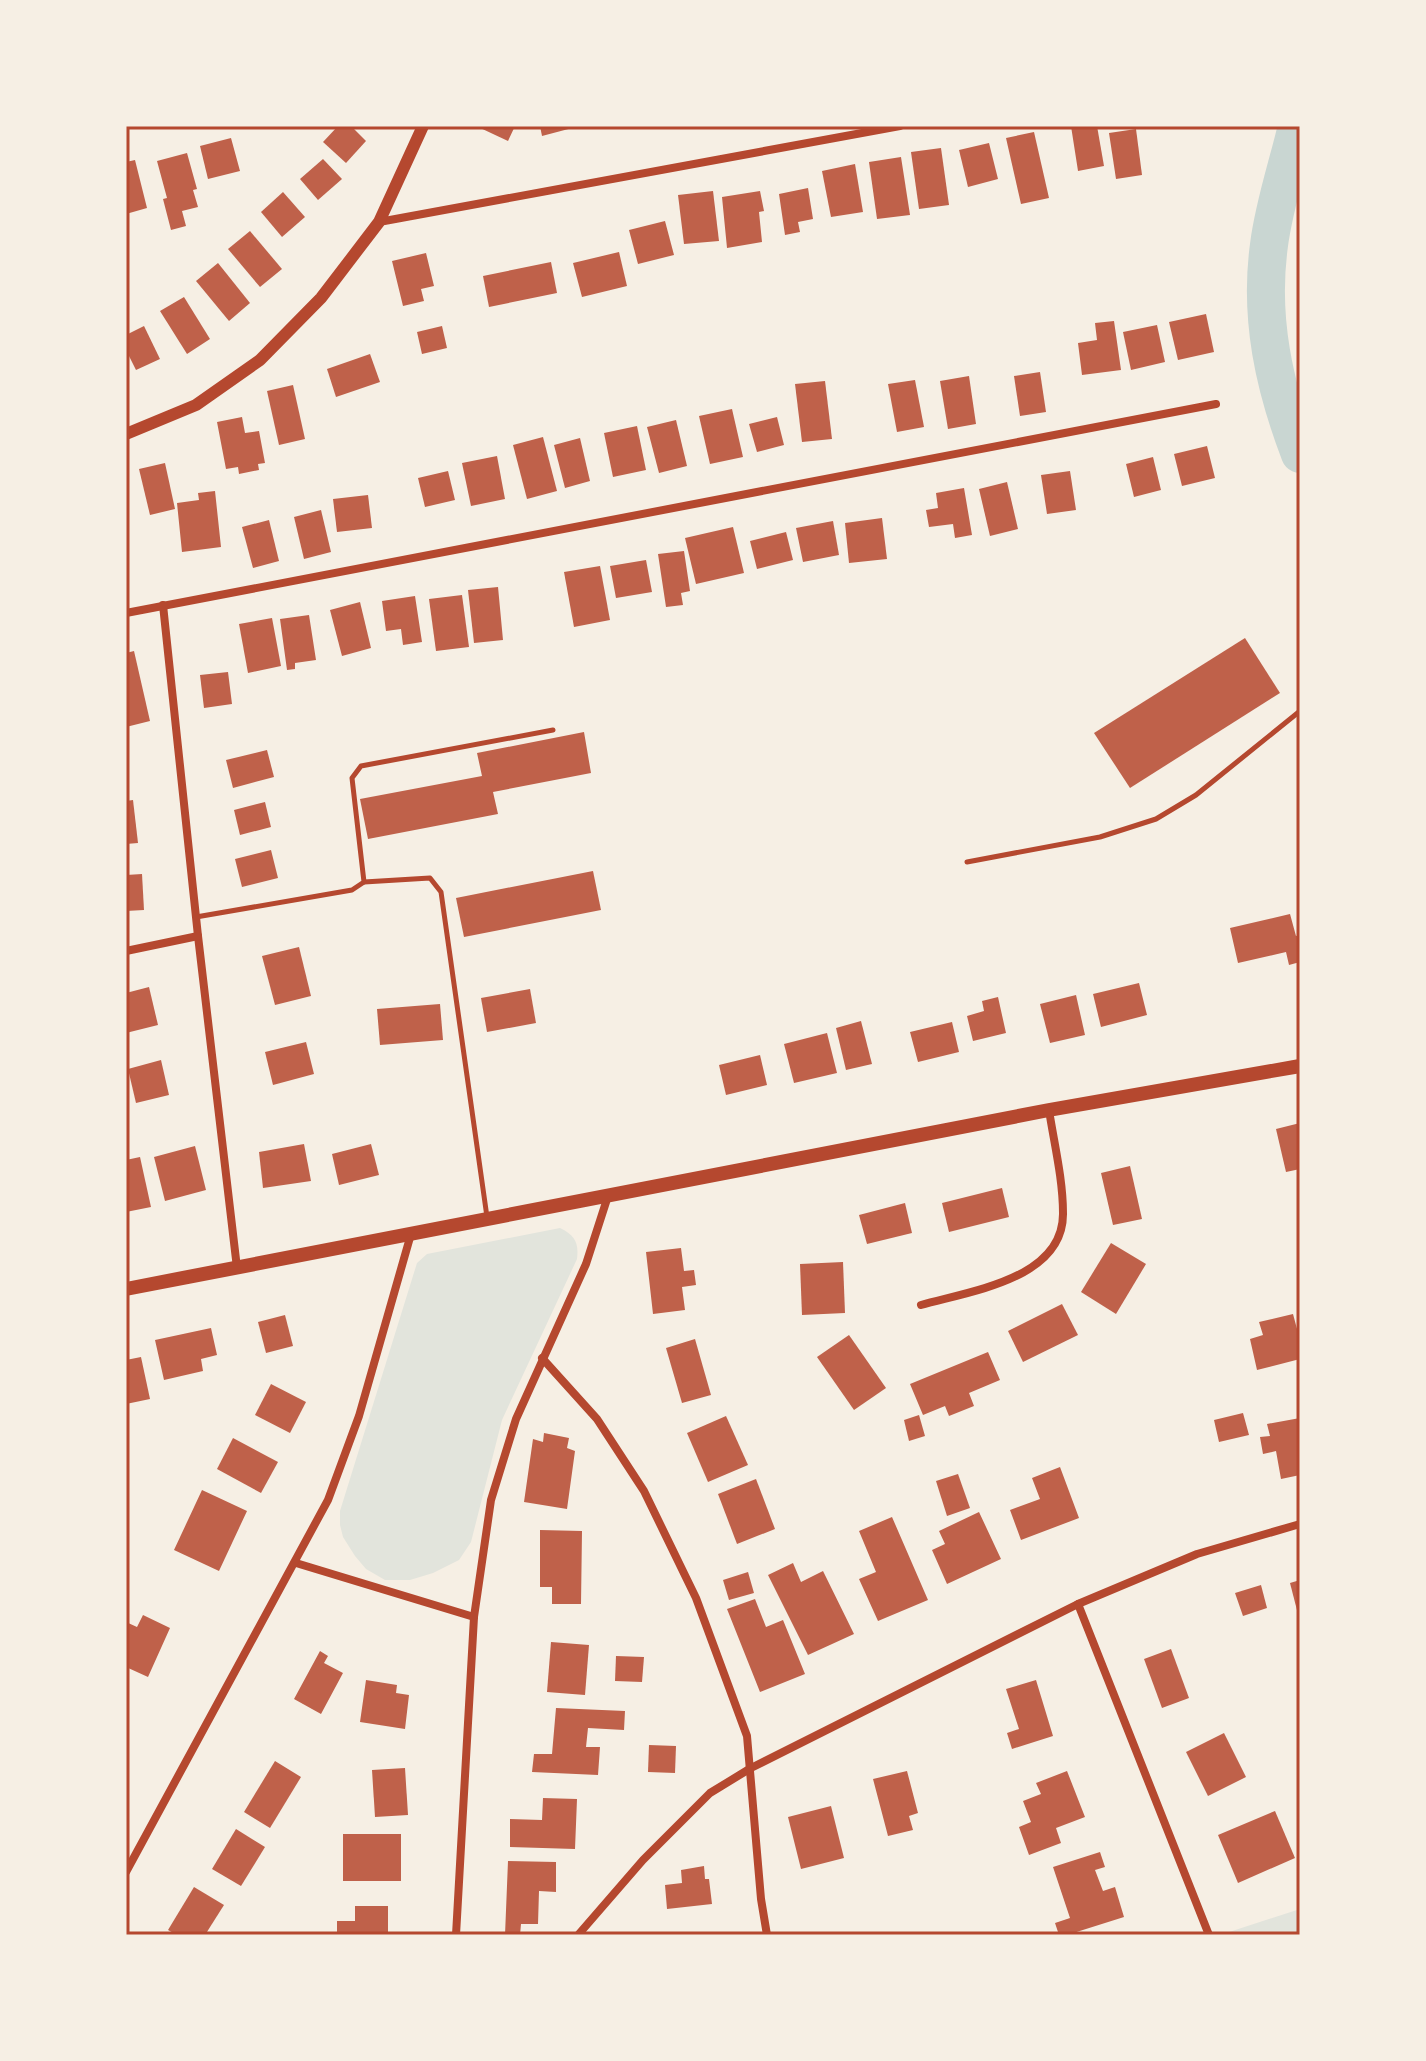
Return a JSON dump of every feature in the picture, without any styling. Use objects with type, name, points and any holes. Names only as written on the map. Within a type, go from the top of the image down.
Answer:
[{"type":"main road","points":[[126,1289],[1049,1110],[1300,1066]]},
{"type":"street","points":[[126,434],[196,405],[260,360],[321,298],[379,222],[423,126]]},
{"type":"street","points":[[379,222],[900,126]]},
{"type":"street","points":[[126,613],[1216,404]]},
{"type":"street","points":[[163,605],[238,1269]]},
{"type":"street","points":[[126,951],[198,936]]},
{"type":"street","points":[[921,1305],[1014,1277],[1045,1259],[1058,1241],[1064,1214],[1049,1110]]},
{"type":"street","points":[[456,1935],[474,1617],[491,1500],[516,1419],[586,1264],[609,1195]]},
{"type":"street","points":[[126,1872],[328,1500],[359,1416],[411,1233]]},
{"type":"street","points":[[542,1358],[597,1419],[644,1491],[696,1598],[747,1736],[767,1935]]},
{"type":"street","points":[[578,1935],[643,1860],[710,1793],[751,1768],[1078,1604],[1197,1554],[1300,1524]]},
{"type":"street","points":[[296,1563],[474,1617]]},
{"type":"street","points":[[1078,1604],[1209,1935]]},
{"type":"lane","points":[[967,862],[1100,837],[1156,819],[1196,795],[1300,711]]},
{"type":"lane","points":[[364,882],[352,778],[361,766],[553,730]]},
{"type":"lane","points":[[196,917],[352,890],[364,882],[430,878],[441,892],[487,1218]]},
{"type":"shaded area","points":[[560,1228],[575,1240],[577,1259],[502,1420],[471,1542],[459,1560],[433,1573],[410,1580],[385,1580],[366,1569],[355,1556],[343,1537],[340,1511],[417,1263],[427,1254]]},
{"type":"shaded area","points":[[1300,1909],[1300,1935],[1220,1935]]},
{"type":"building","points":[[338,126],[351,126],[366,141],[346,163],[323,142]]},
{"type":"building","points":[[476,126],[515,126],[508,141]]},
{"type":"building","points":[[540,126],[576,126],[576,127],[542,136]]},
{"type":"building","points":[[1071,126],[1097,126],[1104,166],[1078,171]]},
{"type":"building","points":[[1136,129],[1142,175],[1116,179],[1109,133]]},
{"type":"building","points":[[1034,132],[1049,198],[1021,204],[1006,138]]},
{"type":"building","points":[[231,138],[240,171],[208,179],[200,146]]},
{"type":"building","points":[[989,143],[998,179],[968,187],[959,150]]},
{"type":"building","points":[[941,148],[949,205],[919,209],[911,152]]},
{"type":"building","points":[[187,153],[197,189],[193,190],[198,207],[182,211],[186,226],[171,230],[163,199],[167,198],[157,161]]},
{"type":"building","points":[[901,157],[910,215],[877,219],[869,162]]},
{"type":"building","points":[[323,159],[342,179],[318,200],[300,179]]},
{"type":"building","points":[[135,160],[147,208],[126,214],[126,162]]},
{"type":"building","points":[[855,164],[863,212],[831,217],[822,171]]},
{"type":"building","points":[[808,188],[813,219],[798,222],[800,232],[785,235],[779,194]]},
{"type":"building","points":[[713,191],[719,241],[684,244],[678,195]]},
{"type":"building","points":[[760,191],[764,211],[759,212],[762,242],[727,248],[722,197]]},
{"type":"building","points":[[283,192],[305,217],[282,237],[261,212]]},
{"type":"building","points":[[665,221],[674,255],[638,264],[629,230]]},
{"type":"building","points":[[250,231],[282,269],[260,287],[228,249]]},
{"type":"building","points":[[619,252],[627,286],[582,297],[573,263]]},
{"type":"building","points":[[426,253],[434,286],[421,289],[424,301],[403,306],[392,261]]},
{"type":"building","points":[[551,262],[557,293],[489,307],[483,276]]},
{"type":"building","points":[[218,263],[250,303],[229,321],[196,281]]},
{"type":"building","points":[[184,297],[210,339],[187,354],[160,311]]},
{"type":"building","points":[[1206,314],[1214,352],[1178,360],[1169,322]]},
{"type":"building","points":[[1114,321],[1121,370],[1082,375],[1078,343],[1097,340],[1095,323]]},
{"type":"building","points":[[1157,325],[1165,362],[1131,370],[1123,332]]},
{"type":"building","points":[[144,326],[160,359],[136,370],[126,350],[126,335]]},
{"type":"building","points":[[442,326],[447,348],[422,354],[417,332]]},
{"type":"building","points":[[370,354],[380,382],[336,397],[327,369]]},
{"type":"building","points":[[1040,372],[1046,412],[1020,416],[1014,376]]},
{"type":"building","points":[[969,376],[976,424],[948,429],[940,381]]},
{"type":"building","points":[[915,380],[924,427],[897,432],[888,384]]},
{"type":"building","points":[[825,381],[832,439],[802,442],[795,384]]},
{"type":"building","points":[[293,385],[305,439],[279,445],[267,391]]},
{"type":"building","points":[[732,409],[743,457],[710,464],[699,416]]},
{"type":"building","points":[[242,417],[245,433],[259,431],[265,463],[258,464],[259,470],[239,474],[238,467],[226,469],[217,422]]},
{"type":"building","points":[[777,417],[784,445],[757,452],[749,424]]},
{"type":"building","points":[[676,420],[687,466],[659,473],[647,427]]},
{"type":"building","points":[[637,426],[646,470],[613,477],[604,433]]},
{"type":"building","points":[[543,437],[557,491],[527,499],[513,445]]},
{"type":"building","points":[[580,438],[590,481],[565,488],[554,445]]},
{"type":"building","points":[[1207,446],[1215,478],[1182,486],[1174,454]]},
{"type":"building","points":[[497,456],[505,499],[471,506],[462,463]]},
{"type":"building","points":[[1153,457],[1161,490],[1134,497],[1126,464]]},
{"type":"building","points":[[165,463],[175,509],[150,515],[139,469]]},
{"type":"building","points":[[448,471],[455,500],[425,507],[418,478]]},
{"type":"building","points":[[1070,471],[1076,510],[1047,514],[1041,475]]},
{"type":"building","points":[[1007,482],[1018,529],[990,536],[979,489]]},
{"type":"building","points":[[964,488],[972,535],[955,538],[953,524],[929,527],[926,510],[938,508],[936,493]]},
{"type":"building","points":[[215,491],[221,547],[182,552],[177,503],[199,500],[198,493]]},
{"type":"building","points":[[368,495],[372,528],[337,532],[333,499]]},
{"type":"building","points":[[321,510],[331,552],[304,559],[294,517]]},
{"type":"building","points":[[882,518],[887,559],[849,563],[845,523]]},
{"type":"building","points":[[269,520],[279,561],[253,568],[242,527]]},
{"type":"building","points":[[833,521],[839,555],[803,562],[796,528]]},
{"type":"building","points":[[733,527],[744,573],[696,584],[685,538]]},
{"type":"building","points":[[786,532],[793,560],[757,569],[750,541]]},
{"type":"building","points":[[684,551],[690,591],[681,593],[683,605],[666,607],[658,554]]},
{"type":"building","points":[[646,560],[652,592],[616,598],[610,566]]},
{"type":"building","points":[[600,566],[610,620],[574,627],[564,572]]},
{"type":"building","points":[[498,587],[503,640],[474,643],[468,590]]},
{"type":"building","points":[[462,595],[469,647],[436,651],[429,599]]},
{"type":"building","points":[[415,596],[422,642],[403,645],[401,629],[386,631],[382,601]]},
{"type":"building","points":[[360,602],[371,648],[342,656],[330,610]]},
{"type":"building","points":[[309,615],[316,660],[295,663],[295,669],[287,670],[280,619]]},
{"type":"building","points":[[272,618],[281,666],[248,673],[239,624]]},
{"type":"building","points":[[1245,638],[1280,693],[1130,788],[1094,733]]},
{"type":"building","points":[[134,651],[150,721],[126,727],[126,653]]},
{"type":"building","points":[[228,672],[232,704],[204,708],[200,675]]},
{"type":"building","points":[[584,732],[591,773],[493,792],[498,814],[368,839],[360,799],[482,776],[477,753]]},
{"type":"building","points":[[267,750],[274,777],[233,788],[226,760]]},
{"type":"building","points":[[133,800],[138,843],[126,844],[126,801]]},
{"type":"building","points":[[265,802],[271,827],[240,835],[234,810]]},
{"type":"building","points":[[271,850],[278,878],[242,887],[235,859]]},
{"type":"building","points":[[593,871],[601,910],[464,937],[456,898]]},
{"type":"building","points":[[142,874],[144,910],[126,911],[126,875]]},
{"type":"building","points":[[1290,914],[1296,936],[1300,935],[1300,962],[1289,965],[1286,952],[1238,963],[1230,928]]},
{"type":"building","points":[[299,947],[311,996],[275,1005],[262,956]]},
{"type":"building","points":[[1139,983],[1147,1015],[1101,1027],[1093,994]]},
{"type":"building","points":[[149,987],[158,1025],[126,1033],[126,993]]},
{"type":"building","points":[[530,989],[536,1023],[487,1032],[481,998]]},
{"type":"building","points":[[1076,995],[1085,1035],[1050,1043],[1040,1004]]},
{"type":"building","points":[[998,997],[1006,1033],[973,1041],[967,1016],[984,1011],[982,1001]]},
{"type":"building","points":[[440,1004],[443,1040],[380,1045],[377,1009]]},
{"type":"building","points":[[861,1021],[872,1064],[846,1070],[836,1028]]},
{"type":"building","points":[[952,1022],[959,1052],[918,1062],[910,1032]]},
{"type":"building","points":[[827,1033],[837,1073],[794,1083],[784,1044]]},
{"type":"building","points":[[306,1042],[314,1074],[273,1085],[265,1052]]},
{"type":"building","points":[[760,1055],[767,1085],[726,1095],[719,1065]]},
{"type":"building","points":[[161,1060],[169,1095],[136,1103],[128,1069]]},
{"type":"building","points":[[1300,1123],[1300,1169],[1286,1172],[1276,1129]]},
{"type":"building","points":[[304,1144],[311,1181],[263,1188],[259,1152]]},
{"type":"building","points":[[371,1144],[379,1175],[339,1185],[332,1154]]},
{"type":"building","points":[[195,1146],[206,1190],[165,1201],[154,1157]]},
{"type":"building","points":[[140,1157],[151,1207],[126,1212],[126,1160]]},
{"type":"building","points":[[1130,1166],[1142,1219],[1113,1225],[1101,1173]]},
{"type":"building","points":[[1002,1188],[1009,1217],[949,1232],[942,1203]]},
{"type":"building","points":[[905,1203],[912,1233],[867,1244],[859,1215]]},
{"type":"building","points":[[1111,1243],[1146,1264],[1116,1314],[1081,1292]]},
{"type":"building","points":[[681,1248],[684,1271],[694,1270],[696,1285],[682,1287],[685,1310],[653,1314],[646,1252]]},
{"type":"building","points":[[843,1262],[845,1313],[802,1315],[800,1264]]},
{"type":"building","points":[[1062,1304],[1078,1335],[1023,1362],[1008,1331]]},
{"type":"building","points":[[1293,1314],[1300,1340],[1300,1359],[1257,1370],[1250,1339],[1263,1335],[1259,1322]]},
{"type":"building","points":[[285,1315],[293,1346],[266,1353],[258,1322]]},
{"type":"building","points":[[211,1328],[217,1355],[201,1359],[203,1371],[164,1380],[155,1340]]},
{"type":"building","points":[[849,1335],[886,1388],[854,1410],[817,1357]]},
{"type":"building","points":[[695,1339],[711,1395],[682,1403],[666,1348]]},
{"type":"building","points":[[988,1352],[1000,1380],[969,1393],[974,1406],[949,1416],[945,1406],[923,1415],[910,1384]]},
{"type":"building","points":[[141,1357],[150,1399],[126,1404],[126,1360]]},
{"type":"building","points":[[271,1384],[306,1402],[290,1433],[255,1415]]},
{"type":"building","points":[[1243,1413],[1249,1435],[1219,1442],[1214,1420]]},
{"type":"building","points":[[919,1415],[925,1436],[909,1441],[904,1420]]},
{"type":"building","points":[[726,1416],[748,1465],[708,1482],[687,1433]]},
{"type":"building","points":[[1300,1418],[1300,1475],[1281,1479],[1276,1451],[1263,1454],[1260,1437],[1270,1436],[1267,1424]]},
{"type":"building","points":[[544,1433],[569,1438],[567,1448],[575,1451],[567,1509],[524,1502],[533,1439],[543,1442]]},
{"type":"building","points":[[233,1438],[278,1462],[261,1493],[217,1469]]},
{"type":"building","points":[[1060,1467],[1079,1518],[1021,1540],[1010,1510],[1040,1499],[1032,1478]]},
{"type":"building","points":[[958,1474],[970,1508],[947,1516],[936,1481]]},
{"type":"building","points":[[756,1479],[775,1529],[737,1544],[718,1494]]},
{"type":"building","points":[[202,1490],[247,1511],[219,1571],[174,1550]]},
{"type":"building","points":[[979,1512],[1001,1559],[947,1584],[932,1550],[945,1544],[939,1531]]},
{"type":"building","points":[[892,1517],[928,1600],[878,1621],[859,1579],[876,1572],[859,1531]]},
{"type":"building","points":[[540,1530],[582,1531],[581,1604],[552,1604],[552,1587],[540,1587]]},
{"type":"building","points":[[793,1563],[801,1582],[823,1571],[854,1634],[808,1655],[768,1575]]},
{"type":"building","points":[[748,1572],[754,1593],[729,1600],[723,1580]]},
{"type":"building","points":[[1300,1580],[1300,1618],[1299,1618],[1290,1583]]},
{"type":"building","points":[[1261,1585],[1267,1608],[1243,1616],[1235,1593]]},
{"type":"building","points":[[755,1599],[766,1627],[783,1620],[805,1674],[760,1692],[727,1609]]},
{"type":"building","points":[[143,1615],[170,1628],[148,1677],[126,1667],[126,1622],[137,1627]]},
{"type":"building","points":[[551,1642],[589,1645],[585,1695],[547,1692]]},
{"type":"building","points":[[1171,1649],[1189,1698],[1162,1708],[1144,1659]]},
{"type":"building","points":[[320,1651],[328,1656],[324,1663],[343,1673],[321,1714],[294,1699]]},
{"type":"building","points":[[616,1656],[644,1657],[642,1682],[615,1681]]},
{"type":"building","points":[[366,1680],[397,1685],[396,1693],[409,1695],[405,1729],[360,1722]]},
{"type":"building","points":[[1036,1680],[1053,1736],[1012,1749],[1007,1733],[1019,1729],[1006,1689]]},
{"type":"building","points":[[556,1708],[625,1711],[624,1730],[588,1728],[586,1747],[600,1747],[598,1775],[532,1772],[534,1754],[552,1754]]},
{"type":"building","points":[[1224,1733],[1246,1777],[1208,1796],[1186,1752]]},
{"type":"building","points":[[649,1745],[676,1746],[675,1773],[648,1772]]},
{"type":"building","points":[[275,1761],[301,1777],[270,1828],[244,1812]]},
{"type":"building","points":[[405,1768],[408,1815],[375,1817],[372,1770]]},
{"type":"building","points":[[907,1771],[918,1813],[909,1816],[913,1830],[888,1836],[873,1779]]},
{"type":"building","points":[[1067,1771],[1085,1817],[1056,1828],[1061,1843],[1029,1855],[1019,1827],[1031,1822],[1023,1801],[1041,1794],[1036,1783]]},
{"type":"building","points":[[543,1798],[577,1799],[575,1849],[510,1847],[510,1819],[542,1820]]},
{"type":"building","points":[[831,1806],[844,1858],[801,1869],[788,1817]]},
{"type":"building","points":[[1275,1811],[1295,1858],[1238,1883],[1218,1835]]},
{"type":"building","points":[[236,1829],[265,1847],[241,1886],[212,1869]]},
{"type":"building","points":[[343,1834],[401,1834],[401,1881],[343,1881]]},
{"type":"building","points":[[1100,1852],[1105,1867],[1095,1870],[1103,1891],[1115,1887],[1124,1917],[1059,1935],[1055,1923],[1070,1918],[1053,1867]]},
{"type":"building","points":[[508,1861],[556,1862],[556,1892],[539,1891],[538,1924],[521,1924],[520,1935],[505,1935]]},
{"type":"building","points":[[704,1866],[712,1904],[667,1909],[665,1885],[682,1883],[681,1870]]},
{"type":"building","points":[[194,1887],[224,1905],[205,1935],[177,1935],[168,1930]]},
{"type":"building","points":[[355,1906],[388,1906],[388,1935],[337,1935],[337,1921],[355,1921]]},
{"type":"waterway","points":[[1297,126],[1271,230],[1266,299],[1276,377],[1300,454]]}]
